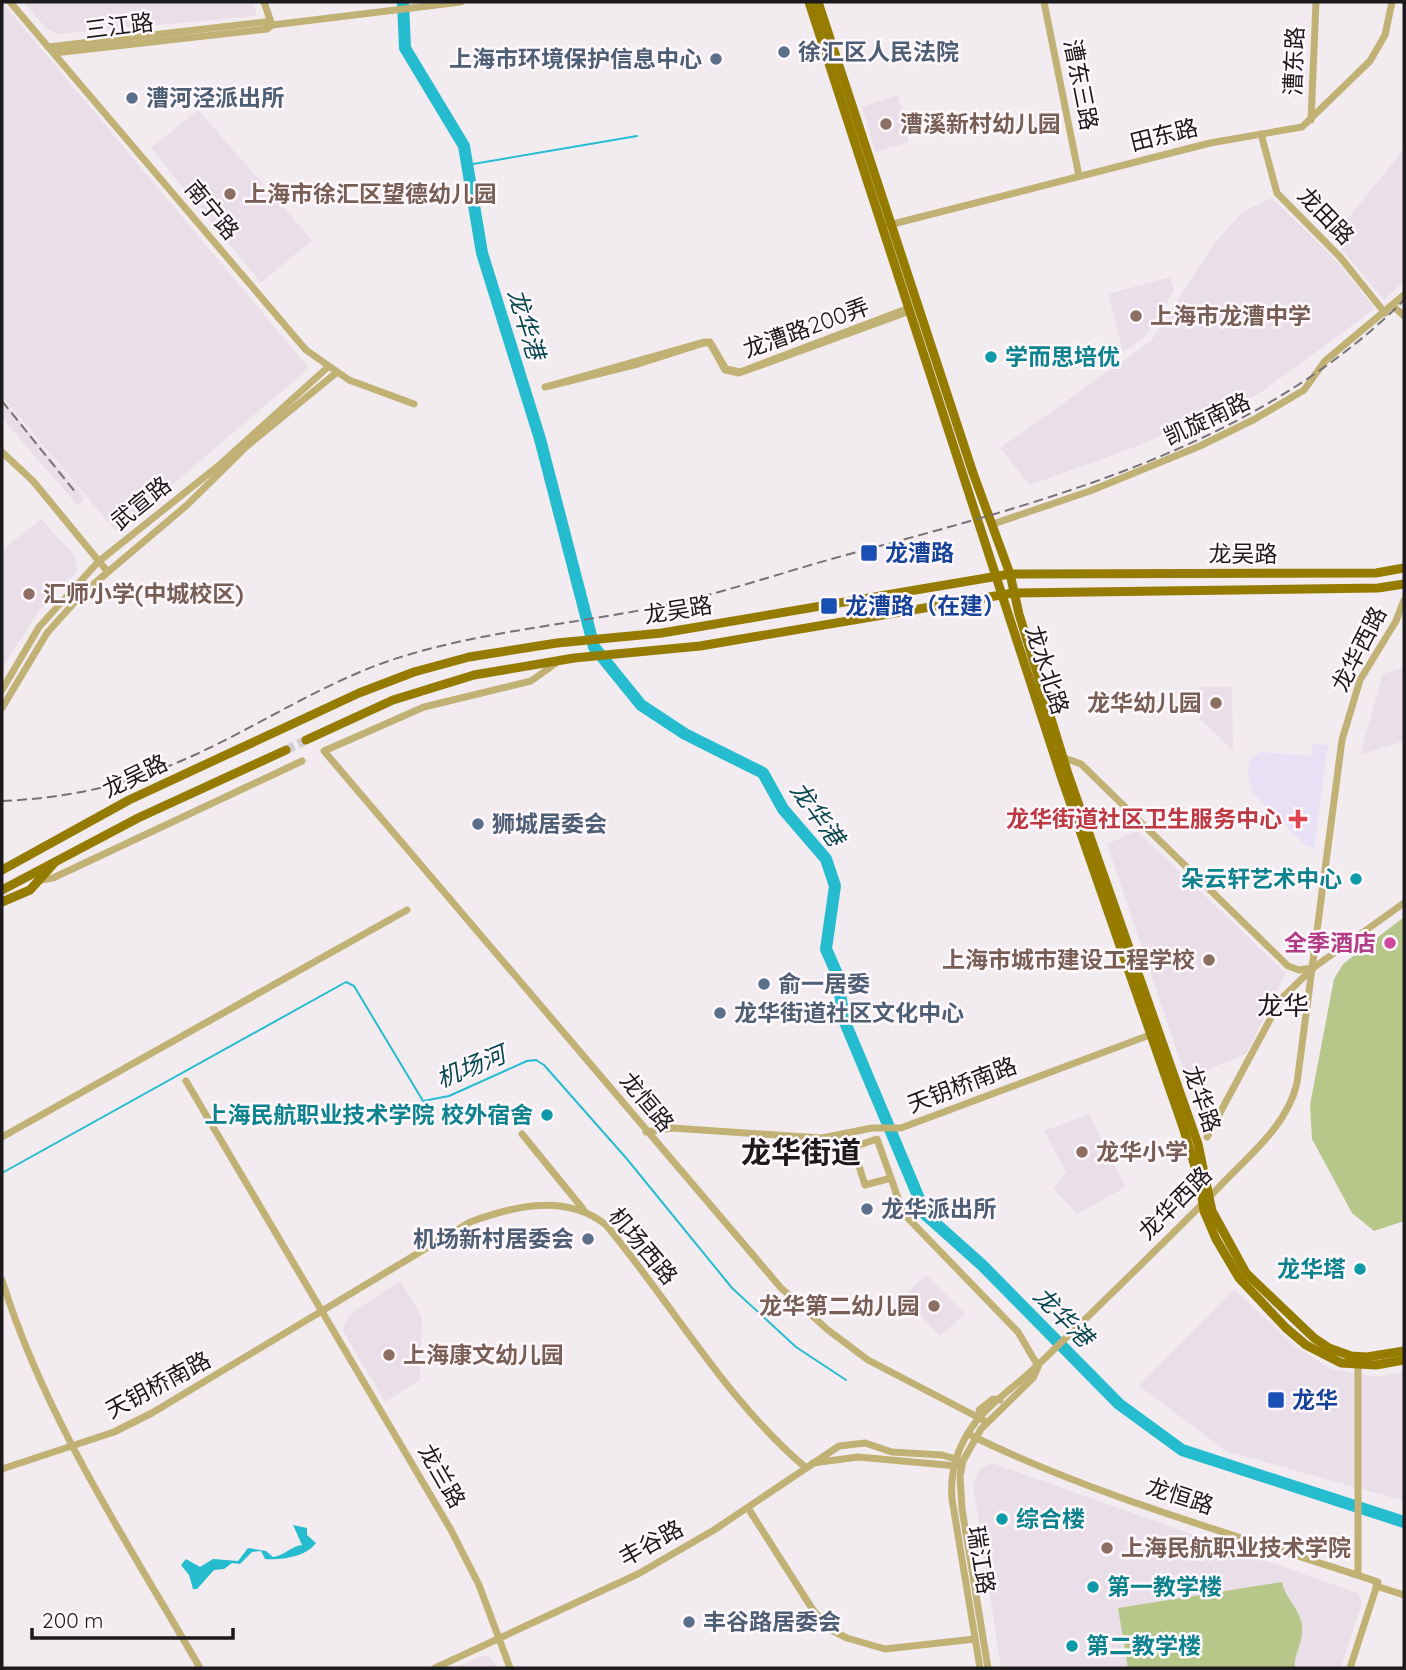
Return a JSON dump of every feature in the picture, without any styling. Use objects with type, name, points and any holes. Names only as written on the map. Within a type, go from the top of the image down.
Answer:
[{"type":"main road","points":[[809,2],[1010,574],[1008,594]]},
{"type":"main road","points":[[818,2],[911,311],[998,576],[1008,594]]},
{"type":"main road","name":"龙吴路","points":[[2,870],[129,800],[386,682],[441,664],[490,653],[662,633],[1010,574],[1376,573],[1404,568]]},
{"type":"main road","name":"龙吴路","points":[[306,740],[419,690],[474,675],[574,658],[700,646],[1008,594],[1378,589],[1404,584]]},
{"type":"main road","name":"龙水北路","points":[[1008,594],[1058,756],[1061,776]]},
{"type":"main road","name":"龙吴路","points":[[2,890],[57,859],[286,750]]},
{"type":"main road","name":"龙华路","points":[[1058,756],[1155,1032],[1192,1156],[1202,1204],[1226,1259],[1239,1278],[1286,1328],[1328,1359],[1358,1366],[1404,1360]]},
{"type":"main road","name":"龙华路","points":[[1061,776],[1198,1144],[1212,1211],[1246,1273],[1306,1331],[1329,1348],[1351,1356],[1367,1357],[1404,1350]]},
{"type":"main road","points":[[2,902],[30,890],[57,859]]},
{"type":"street","name":"南宁路","points":[[10,2],[306,350],[336,373],[366,388],[414,404]]},
{"type":"street","points":[[264,2],[272,25]]},
{"type":"street","name":"三江路","points":[[51,50],[265,22],[272,25],[461,2]]},
{"type":"street","name":"漕东三路","points":[[1044,2],[1079,176]]},
{"type":"street","name":"漕东路","points":[[1311,121],[1316,2]]},
{"type":"street","name":"田东路","points":[[887,226],[1210,143],[1302,127],[1370,61],[1385,34],[1392,2]]},
{"type":"street","name":"龙田路","points":[[1261,134],[1278,193],[1340,257],[1385,313]]},
{"type":"street","name":"龙漕路200弄","points":[[887,226],[910,310],[740,372],[726,369],[719,352],[710,342],[704,342],[545,388],[638,364],[704,343],[710,343],[718,353],[725,370],[739,373],[911,311]]},
{"type":"street","name":"凯旋南路","points":[[993,524],[1090,491],[1200,446],[1255,419],[1304,390],[1321,365],[1404,295]]},
{"type":"street","points":[[1393,306],[1404,316]]},
{"type":"street","name":"武宣路","points":[[2,690],[40,627],[98,562],[217,467],[328,367]]},
{"type":"street","points":[[2,708],[58,618],[107,571],[149,539],[223,473],[247,446],[336,373]]},
{"type":"street","points":[[2,452],[33,481],[107,571]]},
{"type":"street","name":"龙华西路","points":[[958,1463],[970,1438],[1000,1400],[1210,1196],[1267,1137],[1293,1097],[1313,968],[1342,740],[1360,680],[1404,600]]},
{"type":"street","points":[[1388,633],[1404,618]]},
{"type":"street","name":"龙吴路","points":[[324,751],[424,707],[531,681],[559,660]]},
{"type":"street","name":"龙恒路","points":[[324,751],[781,1288],[821,1325],[890,1373],[984,1420]]},
{"type":"street","points":[[1058,756],[1081,764],[1288,966],[1299,970],[1313,968]]},
{"type":"street","points":[[41,880],[53,878],[302,761]]},
{"type":"street","points":[[1207,1138],[1281,999],[1313,968],[1404,903]]},
{"type":"street","points":[[2,1137],[407,910]]},
{"type":"street","name":"天钥桥南路","points":[[646,1132],[672,1128],[822,1138],[872,1128],[901,1128],[1155,1032]]},
{"type":"street","name":"龙兰路","points":[[186,1080],[451,1530],[479,1586],[510,1668]]},
{"type":"street","points":[[522,1134],[583,1210]]},
{"type":"street","points":[[891,1178],[865,1185],[853,1147],[877,1139],[891,1178],[903,1213],[1018,1332],[1038,1366]]},
{"type":"street","name":"机场西路","points":[[323,1313],[455,1230],[480,1219],[545,1205],[583,1210],[606,1225],[756,1423],[808,1466]]},
{"type":"street","points":[[2,1280],[23,1338],[72,1447],[200,1668]]},
{"type":"street","name":"天钥桥南路","points":[[2,1469],[72,1447],[152,1413],[323,1313]]},
{"type":"street","name":"龙华西路","points":[[984,1420],[1033,1378],[1038,1366]]},
{"type":"street","points":[[1358,1366],[1358,1575]]},
{"type":"street","name":"龙恒路","points":[[970,1438],[1095,1489],[1358,1575],[1404,1595]]},
{"type":"street","name":"丰谷路","points":[[435,1668],[638,1574],[748,1508],[839,1446],[856,1442],[958,1463]]},
{"type":"street","name":"丰谷路","points":[[808,1466],[858,1457],[958,1463]]},
{"type":"street","name":"瑞江路","points":[[958,1463],[952,1499],[979,1668]]},
{"type":"street","name":"瑞江路","points":[[958,1463],[962,1509],[988,1668]]},
{"type":"street","points":[[748,1508],[813,1610],[831,1630],[847,1639],[885,1649],[975,1639]]},
{"type":"street","points":[[1350,1668],[1377,1584]]},
{"type":"shaded area","points":[[2,2],[309,368],[117,532],[2,397]]},
{"type":"shaded area","points":[[23,2],[253,2],[257,16],[58,34],[47,29]]},
{"type":"shaded area","name":"漕溪新村幼儿园","points":[[898,95],[909,142],[875,152],[862,107]]},
{"type":"shaded area","name":"上海市徐汇区望德幼儿园","points":[[198,110],[312,240],[261,283],[151,148]]},
{"type":"shaded area","points":[[1404,149],[1404,281],[1384,300],[1332,238]]},
{"type":"shaded area","points":[[1272,198],[1334,258],[1375,309],[1264,390],[1227,412],[1221,404],[1143,444],[1030,485],[1000,448],[1151,341],[1214,244],[1242,212]]},
{"type":"shaded area","name":"上海市龙漕中学","points":[[1170,277],[1174,291],[1143,339],[1123,352],[1108,294]]},
{"type":"shaded area","points":[[2,400],[85,498],[78,506],[2,418]]},
{"type":"shaded area","name":"汇师小学(中城校区)","points":[[41,519],[74,555],[77,571],[38,612],[2,669],[2,550]]},
{"type":"shaded area","points":[[1404,668],[1404,741],[1360,755],[1383,674]]},
{"type":"shaded area","name":"龙华幼儿园","points":[[1200,687],[1232,687],[1233,750],[1200,719]]},
{"type":"shaded area","name":"龙华街道社区卫生服务中心","points":[[1313,744],[1328,745],[1314,848],[1305,845],[1253,793],[1248,775],[1250,759],[1260,752],[1311,756]]},
{"type":"shaded area","name":"上海市城市建设工程学校","points":[[1137,831],[1286,973],[1246,1054],[1186,1078],[1107,844]]},
{"type":"shaded area","name":"龙华小学","points":[[1089,1114],[1126,1187],[1077,1214],[1054,1189],[1066,1172],[1044,1131]]},
{"type":"shaded area","name":"龙华第二幼儿园","points":[[926,1275],[965,1314],[940,1336],[903,1297]]},
{"type":"shaded area","name":"上海康文幼儿园","points":[[400,1281],[422,1317],[420,1380],[385,1402],[342,1329],[350,1314]]},
{"type":"shaded area","points":[[1234,1289],[1295,1346],[1331,1369],[1376,1377],[1404,1371],[1404,1501],[1226,1451],[1139,1386]]},
{"type":"shaded area","name":"上海民航职业技术学院","points":[[992,1463],[1357,1593],[1362,1600],[1361,1606],[1341,1668],[1001,1668],[973,1484],[979,1470]]},
{"type":"shaded area","points":[[482,1656],[489,1657],[498,1668],[455,1668]]},
{"type":"green space","points":[[1404,917],[1404,1221],[1374,1231],[1352,1213],[1312,1139],[1310,1105],[1334,979],[1343,964]]},
{"type":"green space","points":[[1282,1582],[1302,1626],[1295,1668],[1128,1668],[1118,1608]]},
{"type":"water","points":[[293,1525],[307,1528],[307,1535],[316,1543],[306,1552],[286,1558],[265,1559],[261,1551],[252,1552],[240,1564],[232,1563],[224,1569],[214,1570],[197,1589],[193,1589],[189,1575],[181,1565],[186,1559],[200,1567],[213,1559],[238,1561],[248,1548],[266,1551],[273,1557],[277,1556],[302,1545]]},
{"type":"waterway","name":"龙华港","points":[[403,2],[405,48],[464,146],[482,253],[540,439],[594,647],[641,705],[685,734],[763,773],[783,809],[826,859],[835,886],[826,949],[837,974],[844,1020],[926,1215],[982,1265],[1119,1404],[1182,1450],[1404,1522]]},
{"type":"waterway","points":[[467,165],[637,136]]},
{"type":"waterway","name":"机场河","points":[[2,1173],[346,982],[354,986],[423,1101],[449,1096],[527,1061],[536,1060],[544,1065],[627,1159],[732,1288],[796,1347],[846,1380]]},
{"type":"tunnel","points":[[286,750],[306,740]]},
{"type":"railway","points":[[2,801],[82,792],[164,768],[334,684],[404,656],[466,640],[681,602],[995,514],[1070,490],[1143,463],[1214,432],[1282,395],[1345,352],[1404,300]]},
{"type":"railway","points":[[2,401],[76,493]]},
{"type":"place","name":"徐汇区人民法院","points":[[784,52]]},
{"type":"place","name":"上海市环境保护信息中心","points":[[716,59]]},
{"type":"place","name":"漕河泾派出所","points":[[132,98]]},
{"type":"place","name":"漕溪新村幼儿园","points":[[886,124]]},
{"type":"place","name":"上海市徐汇区望德幼儿园","points":[[230,194]]},
{"type":"place","name":"上海市龙漕中学","points":[[1136,316]]},
{"type":"place","name":"学而思培优","points":[[991,357]]},
{"type":"place","name":"龙漕路","points":[[869,553]]},
{"type":"place","name":"汇师小学(中城校区)","points":[[29,594]]},
{"type":"place","name":"龙漕路（在建）","points":[[829,606]]},
{"type":"place","name":"龙华幼儿园","points":[[1216,703]]},
{"type":"place","name":"龙华街道社区卫生服务中心","points":[[1298,819]]},
{"type":"place","name":"狮城居委会","points":[[478,824]]},
{"type":"place","name":"朵云轩艺术中心","points":[[1356,879]]},
{"type":"place","name":"全季酒店","points":[[1390,943]]},
{"type":"place","name":"上海市城市建设工程学校","points":[[1209,960]]},
{"type":"place","name":"俞一居委","points":[[764,984]]},
{"type":"place","name":"龙华街道社区文化中心","points":[[720,1013]]},
{"type":"place","name":"上海民航职业技术学院 校外宿舍","points":[[547,1115]]},
{"type":"place","name":"龙华小学","points":[[1082,1152]]},
{"type":"place","name":"龙华派出所","points":[[867,1209]]},
{"type":"place","name":"机场新村居委会","points":[[588,1239]]},
{"type":"place","name":"龙华塔","points":[[1360,1269]]},
{"type":"place","name":"龙华第二幼儿园","points":[[934,1306]]},
{"type":"place","name":"上海康文幼儿园","points":[[389,1355]]},
{"type":"place","name":"龙华","points":[[1276,1400]]},
{"type":"place","name":"综合楼","points":[[1002,1519]]},
{"type":"place","name":"上海民航职业技术学院","points":[[1107,1548]]},
{"type":"place","name":"第一教学楼","points":[[1093,1587]]},
{"type":"place","name":"丰谷路居委会","points":[[689,1622]]},
{"type":"place","name":"第二教学楼","points":[[1072,1646]]},
{"type":"district","name":"龙华","points":[[1283,1006]]},
{"type":"district","name":"龙华街道","points":[[801,1153]]}]
